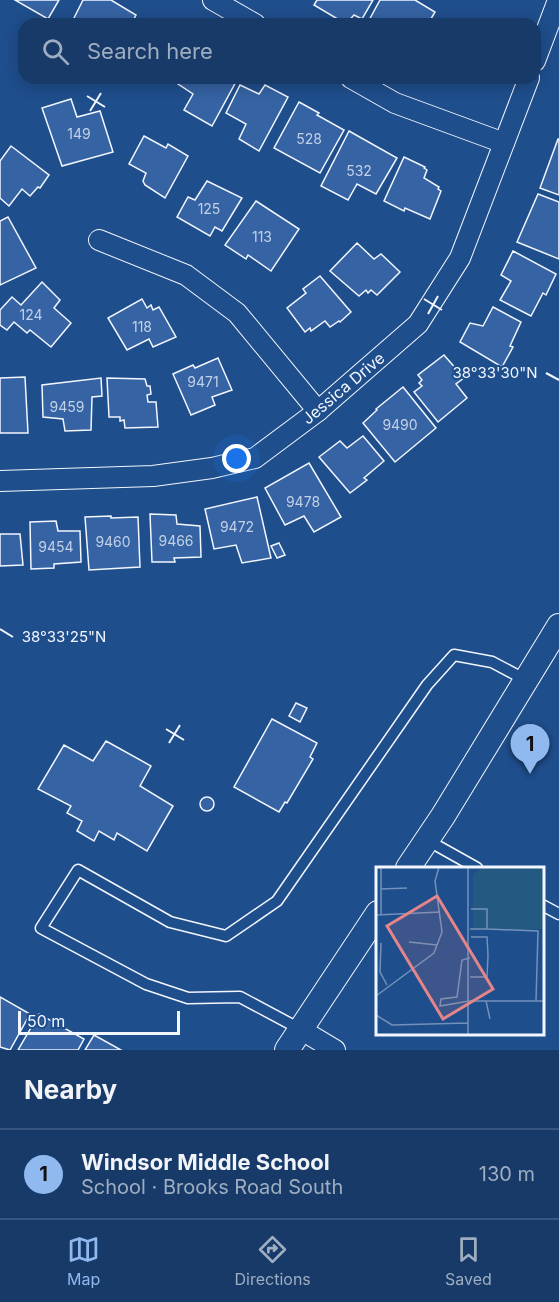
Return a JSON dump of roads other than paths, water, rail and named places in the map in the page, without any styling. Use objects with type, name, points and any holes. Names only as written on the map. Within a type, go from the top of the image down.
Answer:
[{"type":"street","points":[[213,0],[244,18]]},
{"type":"street","points":[[541,45],[558,0]]},
{"type":"street","points":[[362,84],[395,103],[504,143]]},
{"type":"street","name":"Jessica Drive","points":[[0,481],[153,476],[212,468],[255,458],[318,411],[418,324],[460,258],[527,84]]},
{"type":"street","points":[[99,240],[186,275],[237,314],[318,411]]},
{"type":"street","points":[[409,867],[559,626]]},
{"type":"street","points":[[287,1050],[376,917]]},
{"type":"street","points":[[300,1029],[335,1050]]},
{"type":"lane","points":[[300,1029],[240,997],[188,998],[146,984],[42,928],[78,870],[170,922],[226,936],[277,901],[427,685],[454,655],[492,662],[526,680]]},
{"type":"lane","points":[[427,840],[475,867]]},
{"type":"lane","points":[[544,906],[559,914]]},
{"type":"place","name":"Windsor Middle School","points":[[530,774]]}]
